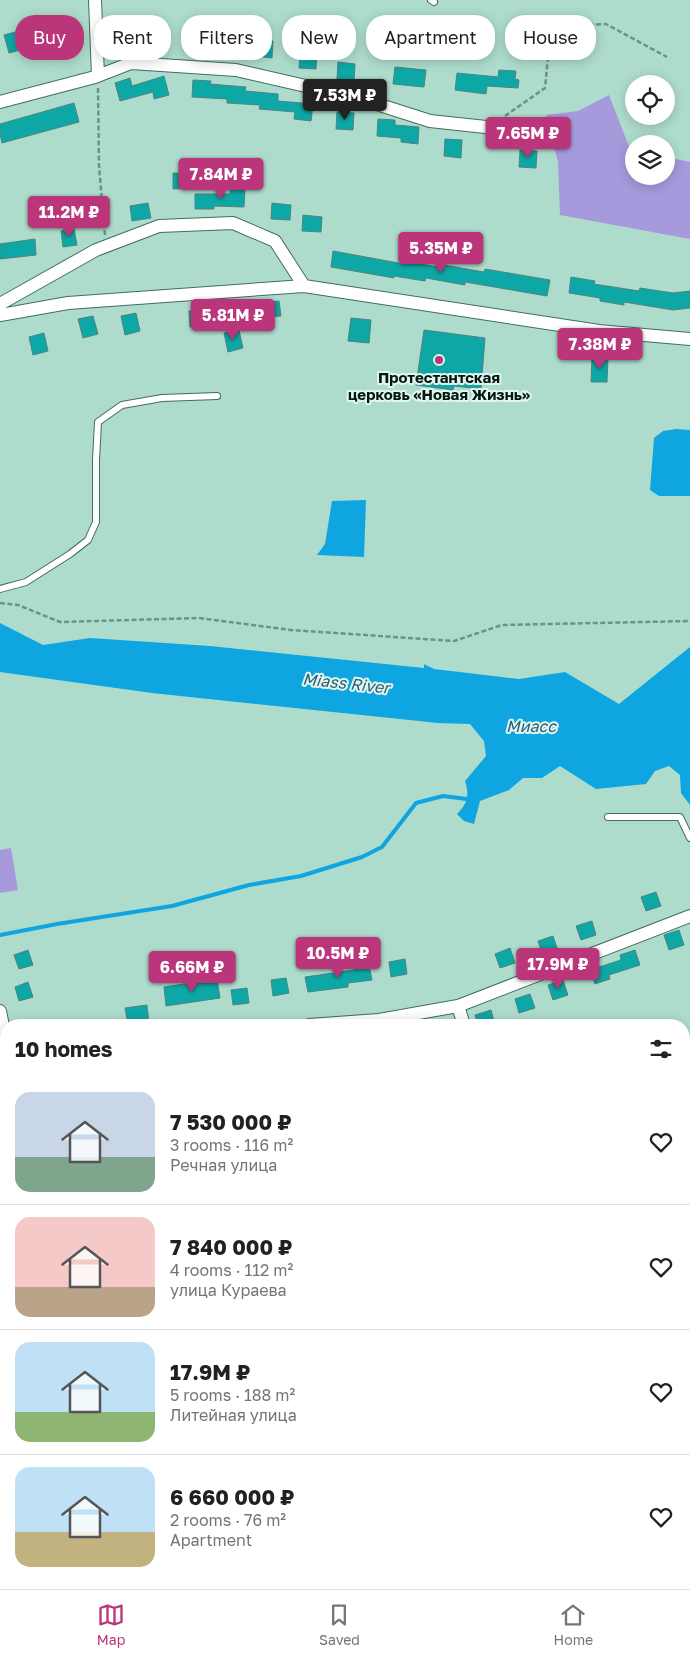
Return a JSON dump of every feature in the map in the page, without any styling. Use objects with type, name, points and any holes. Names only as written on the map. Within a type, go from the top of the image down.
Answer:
[{"type":"street","points":[[95,0],[98,76]]},
{"type":"street","points":[[0,102],[98,76],[131,62],[236,70],[358,98],[430,121],[532,132]]},
{"type":"street","points":[[0,304],[96,250],[159,226],[233,223],[275,241],[304,286]]},
{"type":"street","points":[[0,315],[68,303],[304,286],[600,331],[690,339]]},
{"type":"street","points":[[385,1019],[458,1006],[690,916]]},
{"type":"street","points":[[458,1006],[462,1019]]},
{"type":"lane","points":[[0,589],[26,582],[88,540],[96,522],[98,422],[122,405],[162,398],[217,396]]},
{"type":"lane","points":[[608,817],[680,817],[690,838]]},
{"type":"path","points":[[490,128],[545,88],[550,38],[564,26],[606,24],[667,57]]},
{"type":"path","points":[[98,76],[99,166],[106,246]]},
{"type":"path","points":[[0,603],[18,605],[60,622],[199,618],[290,630],[454,641],[502,625],[690,621]]},
{"type":"shaded area","points":[[609,95],[625,136],[625,185],[675,185],[675,159],[690,162],[690,239],[560,215],[558,162],[546,115],[578,111]]},
{"type":"shaded area","points":[[11,848],[18,890],[0,893],[0,850]]},
{"type":"water","points":[[676,429],[690,430],[690,496],[659,496],[650,490],[654,438],[663,431]]},
{"type":"water","points":[[366,500],[364,557],[317,555],[325,544],[332,501]]},
{"type":"water","name":"Миасс","points":[[0,623],[43,645],[90,638],[210,646],[424,668],[424,664],[434,669],[519,679],[565,672],[619,704],[690,647],[690,805],[681,793],[680,775],[669,766],[655,771],[646,784],[596,789],[560,766],[542,778],[523,778],[509,790],[480,801],[474,824],[464,821],[457,814],[467,799],[465,781],[486,756],[484,741],[470,724],[438,723],[152,693],[0,672]]},
{"type":"building","points":[[15,32],[15,51],[9,53],[4,35]]},
{"type":"building","points":[[299,60],[317,60],[316,69],[299,68]]},
{"type":"building","points":[[338,62],[355,64],[354,81],[337,79]]},
{"type":"building","points":[[395,67],[426,70],[424,87],[393,84]]},
{"type":"building","points":[[499,70],[516,71],[515,79],[519,80],[518,88],[487,86],[486,94],[455,90],[457,73],[498,77]]},
{"type":"building","points":[[164,76],[169,95],[154,99],[153,92],[120,101],[115,83],[130,78],[132,86]]},
{"type":"building","points":[[193,80],[211,81],[210,84],[246,87],[245,91],[278,94],[278,101],[313,104],[311,121],[294,119],[295,112],[259,109],[260,105],[227,103],[227,99],[192,97]]},
{"type":"building","points":[[74,103],[79,122],[2,143],[0,124]]},
{"type":"building","points":[[337,112],[354,113],[353,130],[336,129]]},
{"type":"building","points":[[378,119],[395,120],[395,125],[419,127],[418,144],[401,142],[401,138],[377,136]]},
{"type":"building","points":[[445,139],[462,140],[461,158],[444,156]]},
{"type":"building","points":[[520,150],[537,151],[536,168],[519,167]]},
{"type":"building","points":[[173,173],[192,173],[192,188],[173,189]]},
{"type":"building","points":[[230,188],[245,189],[244,207],[214,206],[214,209],[195,209],[195,194],[230,194]]},
{"type":"building","points":[[148,203],[151,218],[132,221],[130,206]]},
{"type":"building","points":[[272,203],[291,205],[290,220],[271,219]]},
{"type":"building","points":[[303,215],[322,217],[321,232],[302,231]]},
{"type":"building","points":[[74,229],[77,245],[63,247],[61,231]]},
{"type":"building","points":[[35,239],[36,255],[0,259],[0,244]]},
{"type":"building","points":[[333,251],[404,264],[405,261],[443,268],[444,265],[484,272],[485,269],[550,280],[547,296],[465,282],[465,285],[426,278],[425,281],[394,276],[394,278],[331,267]]},
{"type":"building","points":[[571,277],[595,281],[594,284],[639,291],[640,288],[673,293],[690,291],[690,308],[673,310],[624,302],[624,305],[600,301],[600,298],[569,293]]},
{"type":"building","points":[[279,301],[281,316],[262,318],[261,303]]},
{"type":"building","points":[[207,310],[209,325],[190,327],[189,311]]},
{"type":"building","points":[[136,313],[140,331],[125,335],[121,316]]},
{"type":"building","points":[[93,316],[98,334],[83,338],[78,319]]},
{"type":"building","points":[[351,318],[371,320],[369,343],[348,341]]},
{"type":"building","points":[[239,330],[243,348],[228,352],[224,333]]},
{"type":"building","name":"Протестантская церковь «Новая Жизнь»","points":[[424,330],[485,338],[481,389],[454,386],[453,390],[416,385]]},
{"type":"building","points":[[44,333],[48,351],[33,355],[29,337]]},
{"type":"building","points":[[592,358],[608,358],[607,382],[591,382]]},
{"type":"building","points":[[656,892],[661,906],[646,911],[641,897]]},
{"type":"building","points":[[592,921],[596,935],[581,940],[576,926]]},
{"type":"building","points":[[679,930],[684,945],[669,950],[664,935]]},
{"type":"building","points":[[553,936],[558,951],[543,956],[538,941]]},
{"type":"building","points":[[510,948],[515,963],[500,968],[495,954]]},
{"type":"building","points":[[28,950],[33,965],[19,969],[14,955]]},
{"type":"building","points":[[635,950],[640,965],[609,975],[610,979],[595,984],[590,970],[621,960],[620,955]]},
{"type":"building","points":[[405,959],[407,974],[391,977],[389,962]]},
{"type":"building","points":[[369,965],[372,980],[348,983],[348,987],[308,992],[305,977],[354,970],[354,967]]},
{"type":"building","points":[[286,978],[289,993],[273,996],[271,980]]},
{"type":"building","points":[[217,979],[220,998],[166,1006],[164,987]]},
{"type":"building","points":[[563,980],[568,995],[553,1000],[548,985]]},
{"type":"building","points":[[28,982],[33,997],[19,1001],[15,987]]},
{"type":"building","points":[[247,988],[249,1003],[233,1005],[231,990]]},
{"type":"building","points":[[530,994],[535,1008],[519,1013],[515,999]]},
{"type":"building","points":[[147,1005],[148,1019],[127,1019],[125,1008]]},
{"type":"building","points":[[491,1010],[493,1019],[476,1019],[475,1015]]},
{"type":"waterway","points":[[0,935],[172,906],[249,885],[301,876],[362,857],[382,847],[416,803],[443,796],[467,799]]},
{"type":"place","name":"Протестантская церковь «Новая Жизнь»","points":[[439,360]]},
{"type":"water label","name":"Miass River","points":[[346,683]]}]
